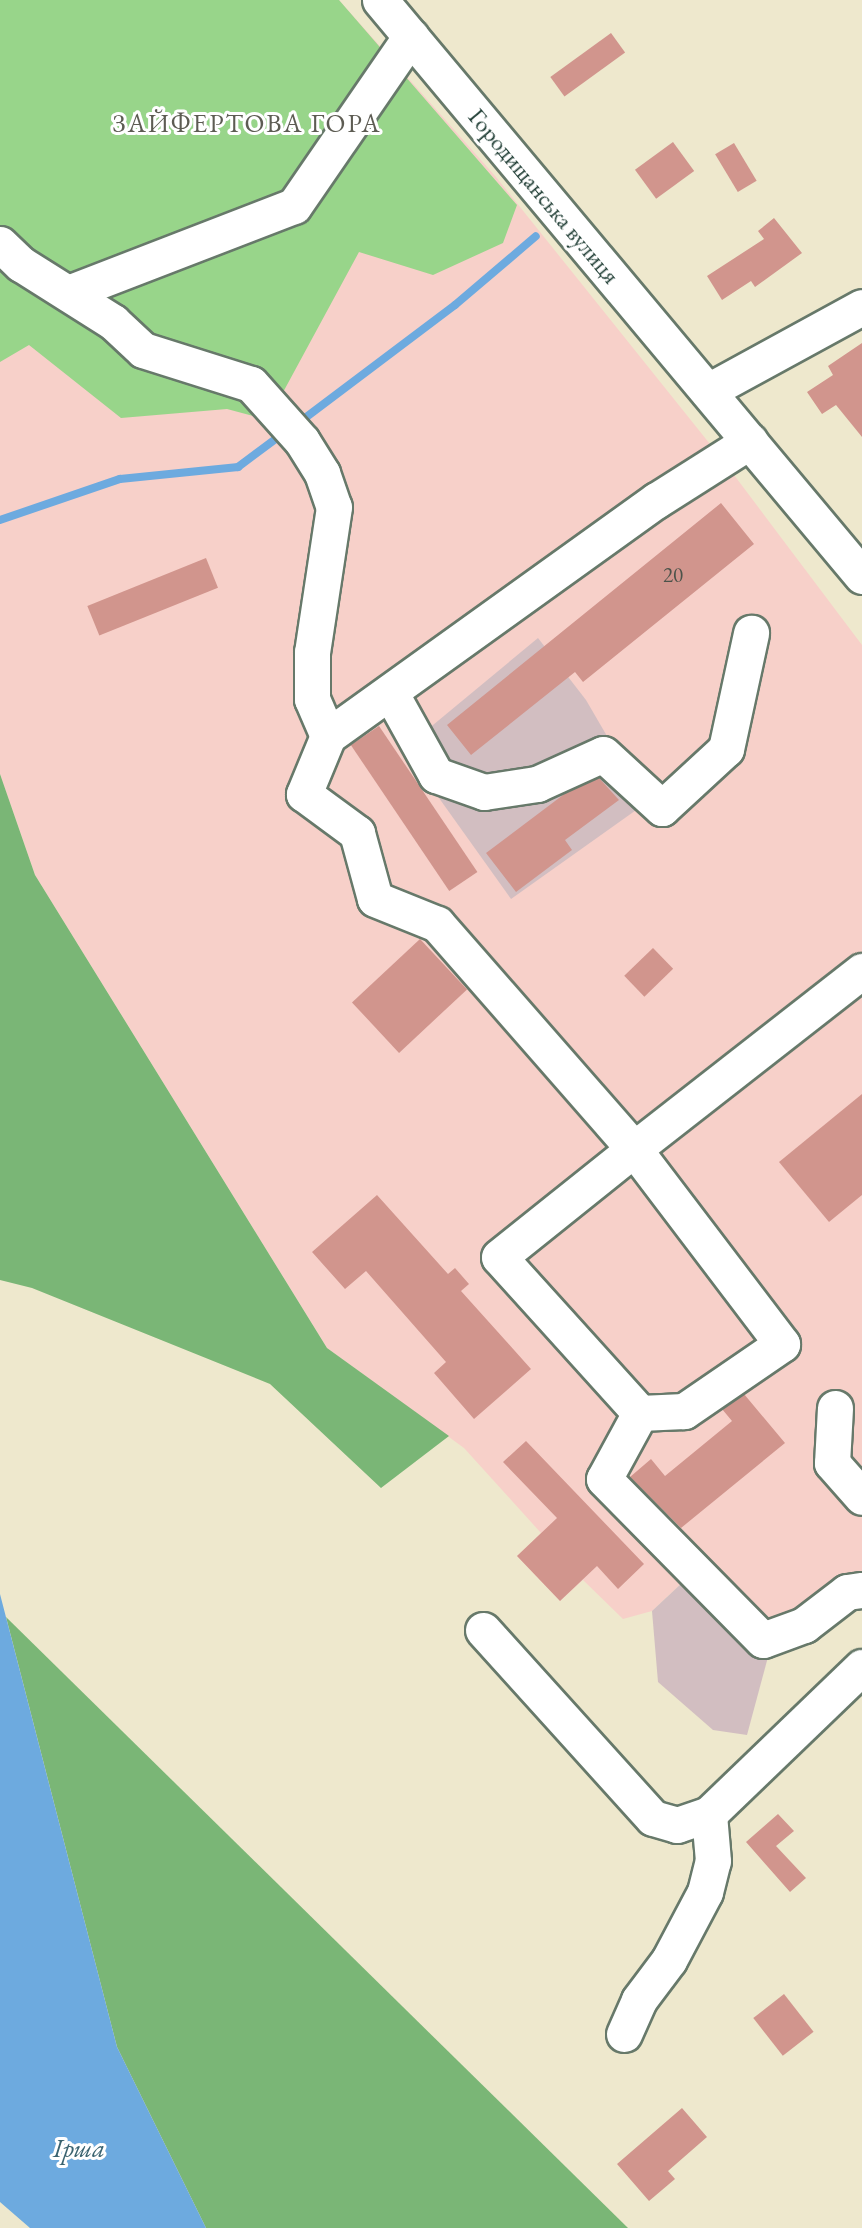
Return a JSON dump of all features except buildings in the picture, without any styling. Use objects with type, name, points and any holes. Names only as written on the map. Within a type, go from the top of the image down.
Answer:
[{"type":"street","name":"Городищанська вулиця","points":[[380,0],[862,576]]},
{"type":"street","points":[[68,293],[294,206],[411,36]]},
{"type":"street","points":[[0,244],[21,264],[113,322],[142,350],[251,384],[302,440],[322,473],[334,507],[312,652],[312,699],[328,736]]},
{"type":"street","points":[[708,391],[862,307]]},
{"type":"street","points":[[640,1413],[684,1411],[782,1344],[634,1149],[437,924],[375,899],[357,834],[304,794],[328,736],[657,500],[750,441]]},
{"type":"street","points":[[390,692],[436,775],[484,792],[537,785],[603,754],[662,808],[726,750],[751,633]]},
{"type":"street","points":[[640,1413],[499,1257],[862,971]]},
{"type":"street","points":[[835,1408],[832,1463],[862,1497]]},
{"type":"street","points":[[640,1413],[604,1479],[763,1640],[804,1625],[847,1592],[862,1590]]},
{"type":"street","points":[[483,1630],[653,1818],[677,1825],[709,1814],[862,1667]]},
{"type":"street","points":[[624,2034],[639,2000],[669,1959],[705,1892],[713,1861],[709,1814]]},
{"type":"shaded area","points":[[0,0],[339,0],[496,177],[722,459],[862,645],[862,1576],[768,1657],[683,1582],[652,1611],[623,1619],[583,1580],[560,1601],[517,1556],[541,1533],[464,1448],[327,1348],[35,875],[0,774]]},
{"type":"shaded area","points":[[538,638],[586,700],[646,803],[511,899],[404,749]]},
{"type":"shaded area","points":[[683,1582],[768,1657],[747,1735],[713,1730],[658,1682],[652,1611]]},
{"type":"green space","points":[[0,0],[339,0],[517,205],[503,243],[433,275],[359,252],[268,420],[227,409],[121,418],[29,345],[0,362]]},
{"type":"green space","points":[[0,774],[35,875],[327,1348],[449,1436],[381,1488],[270,1384],[32,1288],[0,1280]]},
{"type":"green space","points":[[6,1617],[628,2228],[206,2228],[117,2047]]},
{"type":"water","name":"Ірша","points":[[0,1594],[117,2047],[206,2228],[30,2228],[0,2202]]},
{"type":"waterway","points":[[305,418],[455,305],[536,236]]},
{"type":"waterway","points":[[0,520],[120,479],[238,467],[281,435]]},
{"type":"district","name":"ЗАЙФЕРТОВА ГОРА","points":[[247,124]]}]
